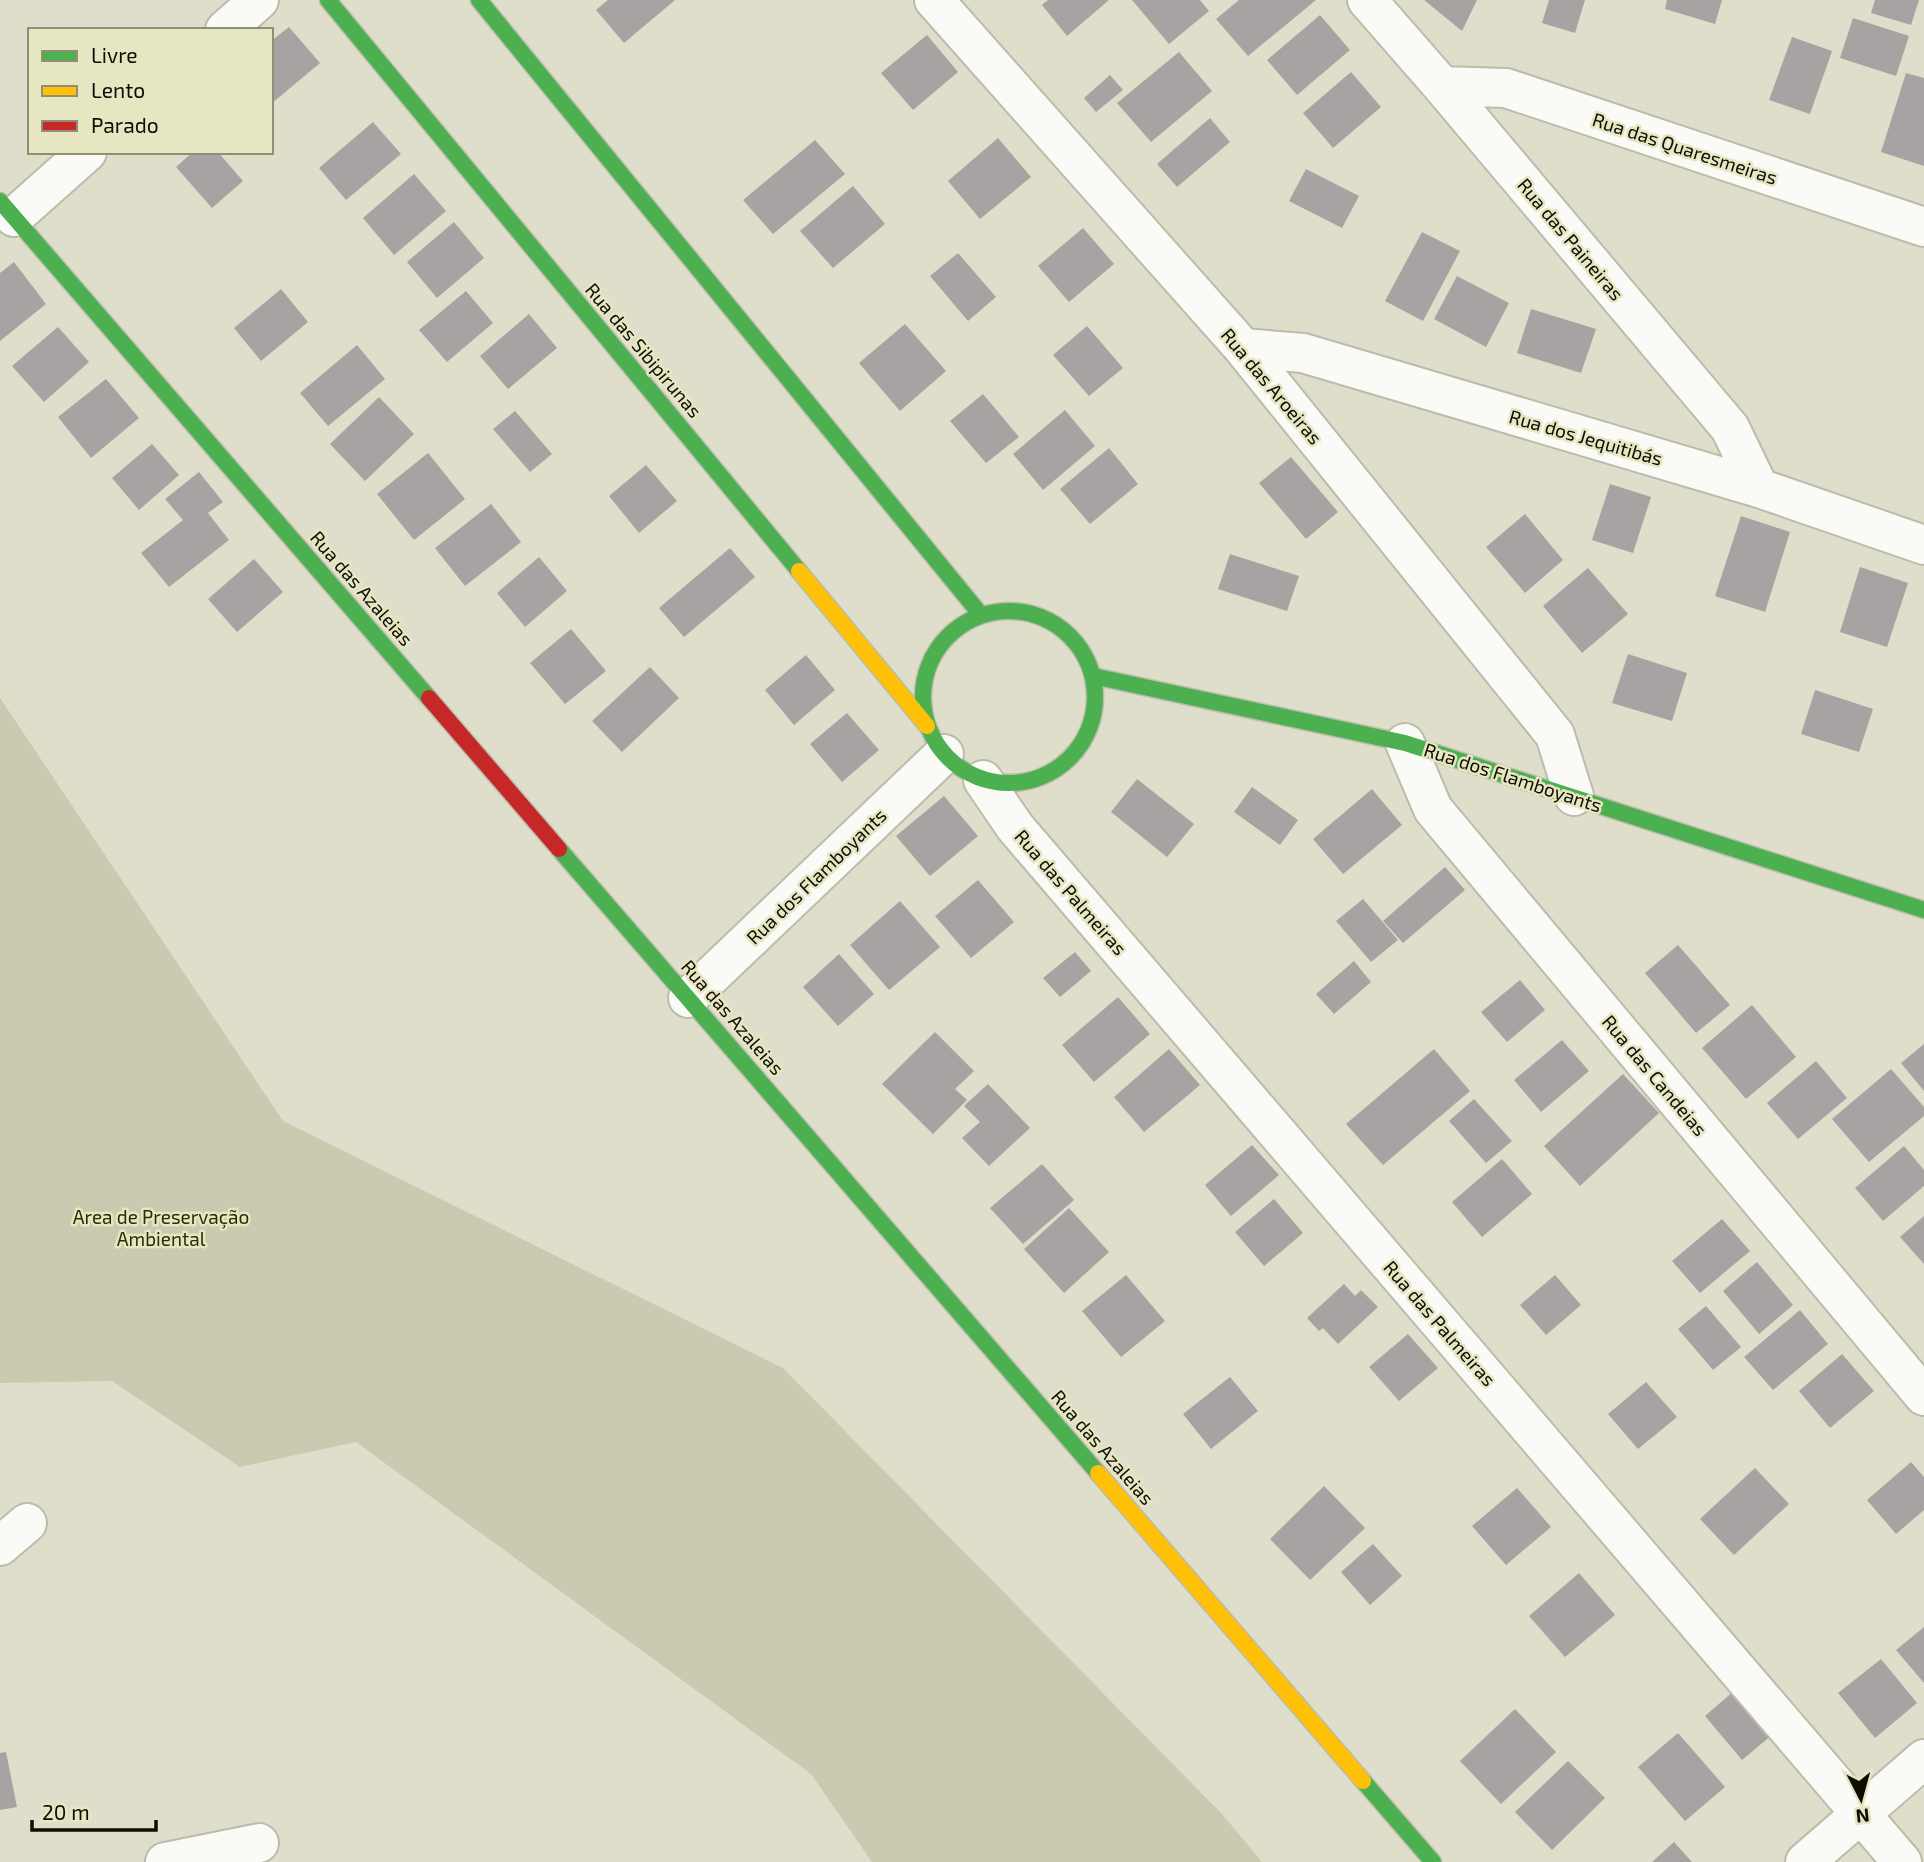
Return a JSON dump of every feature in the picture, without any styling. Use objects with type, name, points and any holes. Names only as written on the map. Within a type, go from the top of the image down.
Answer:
[{"type":"street","points":[[227,28],[259,0]]},
{"type":"street","name":"Rua das Sibipirunas","points":[[328,0],[936,740]]},
{"type":"street","points":[[479,0],[982,615]]},
{"type":"street","name":"Rua das Aroeiras","points":[[934,0],[1242,348],[1555,735],[1574,796]]},
{"type":"street","name":"Rua das Paineiras","points":[[1367,0],[1730,428],[1759,488]]},
{"type":"street","name":"Rua das Quaresmeiras","points":[[1442,86],[1506,88],[1924,227]]},
{"type":"street","points":[[7,209],[84,154]]},
{"type":"street","name":"Rua das Azaleias","points":[[7,209],[1433,1862]]},
{"type":"street","name":"Rua dos Jequitibás","points":[[1242,348],[1303,353],[1759,488],[1924,545]]},
{"type":"street","points":[[1010,611],[1038,616],[1063,629],[1082,650],[1093,676],[1096,702],[1090,728],[1077,751],[1059,768],[1035,780],[1009,784],[983,780],[962,770],[936,740],[922,699],[926,672],[938,648],[957,628],[982,615],[1010,611]]},
{"type":"street","name":"Rua dos Flamboyants","points":[[1093,676],[1405,743],[1924,910]]},
{"type":"street","name":"Rua dos Flamboyants","points":[[688,998],[936,740]]},
{"type":"street","name":"Rua das Candeias","points":[[1405,743],[1433,810],[1924,1396]]},
{"type":"street","name":"Rua das Palmeiras","points":[[983,780],[1015,827],[1902,1862]]},
{"type":"street","points":[[1805,1862],[1924,1759]]},
{"type":"street","points":[[165,1862],[259,1843]]},
{"type":"green space","name":"Area de Preservação Ambiental","points":[[0,698],[283,1121],[783,1368],[1222,1814],[1262,1862],[872,1862],[811,1774],[356,1442],[240,1467],[112,1381],[0,1383]]},
{"type":"building","points":[[608,0],[675,0],[624,43],[596,10]]},
{"type":"building","points":[[1048,0],[1109,0],[1067,36],[1042,5]]},
{"type":"building","points":[[1132,0],[1200,0],[1209,11],[1169,44]]},
{"type":"building","points":[[1239,0],[1316,0],[1248,56],[1216,19]]},
{"type":"building","points":[[1424,0],[1477,0],[1462,31]]},
{"type":"building","points":[[1549,0],[1585,0],[1575,33],[1542,23]]},
{"type":"building","points":[[1667,0],[1722,0],[1715,24],[1665,9]]},
{"type":"building","points":[[1875,0],[1919,0],[1911,25],[1871,13]]},
{"type":"building","points":[[1320,15],[1350,50],[1297,95],[1267,60]]},
{"type":"building","points":[[1853,18],[1909,36],[1896,76],[1840,58]]},
{"type":"building","points":[[289,27],[320,63],[273,102],[273,39]]},
{"type":"building","points":[[927,35],[958,72],[913,110],[881,73]]},
{"type":"building","points":[[1792,37],[1832,51],[1810,114],[1769,100]]},
{"type":"building","points":[[1179,52],[1212,91],[1151,142],[1117,103]]},
{"type":"building","points":[[1351,72],[1381,107],[1333,148],[1303,113]]},
{"type":"building","points":[[1906,73],[1924,78],[1924,166],[1881,152]]},
{"type":"building","points":[[1110,75],[1123,90],[1096,112],[1084,98]]},
{"type":"building","points":[[1210,118],[1230,142],[1177,187],[1157,164]]},
{"type":"building","points":[[373,122],[401,154],[346,200],[319,168]]},
{"type":"building","points":[[998,138],[1031,177],[980,219],[948,181]]},
{"type":"building","points":[[815,140],[845,174],[773,234],[743,200]]},
{"type":"building","points":[[191,154],[220,154],[243,181],[212,208],[176,167]]},
{"type":"building","points":[[1306,169],[1359,196],[1342,228],[1289,201]]},
{"type":"building","points":[[414,174],[446,211],[394,255],[363,218]]},
{"type":"building","points":[[853,186],[885,224],[833,268],[800,231]]},
{"type":"building","points":[[454,222],[484,258],[437,298],[407,262]]},
{"type":"building","points":[[1083,228],[1114,264],[1069,302],[1038,266]]},
{"type":"building","points":[[1422,232],[1460,251],[1423,321],[1385,301]]},
{"type":"building","points":[[958,253],[996,297],[968,321],[930,276]]},
{"type":"building","points":[[14,262],[46,304],[0,341],[0,273]]},
{"type":"building","points":[[1457,276],[1509,303],[1486,347],[1434,319]]},
{"type":"building","points":[[281,289],[308,322],[261,361],[234,328]]},
{"type":"building","points":[[466,291],[493,323],[447,362],[419,330]]},
{"type":"building","points":[[1531,309],[1596,329],[1581,373],[1517,353]]},
{"type":"building","points":[[529,314],[557,348],[508,389],[480,356]]},
{"type":"building","points":[[905,324],[946,371],[900,411],[859,363]]},
{"type":"building","points":[[1087,326],[1123,368],[1089,396],[1053,355]]},
{"type":"building","points":[[58,327],[89,362],[44,402],[12,366]]},
{"type":"building","points":[[357,345],[385,379],[328,426],[300,393]]},
{"type":"building","points":[[106,379],[139,418],[91,458],[58,417]]},
{"type":"building","points":[[983,394],[1019,437],[986,463],[950,421]]},
{"type":"building","points":[[379,397],[414,434],[365,481],[330,444]]},
{"type":"building","points":[[1065,410],[1095,446],[1043,490],[1013,454]]},
{"type":"building","points":[[515,411],[552,454],[530,472],[493,429]]},
{"type":"building","points":[[152,444],[179,475],[139,510],[112,478]]},
{"type":"building","points":[[1109,448],[1138,484],[1090,524],[1060,489]]},
{"type":"building","points":[[428,453],[465,499],[414,540],[377,494]]},
{"type":"building","points":[[1291,457],[1338,512],[1306,539],[1259,483]]},
{"type":"building","points":[[646,465],[677,501],[639,533],[609,496]]},
{"type":"building","points":[[199,472],[223,502],[208,513],[229,540],[169,587],[141,553],[183,520],[165,499]]},
{"type":"building","points":[[1610,484],[1651,497],[1633,553],[1592,540]]},
{"type":"building","points":[[491,504],[521,542],[465,586],[435,548]]},
{"type":"building","points":[[1525,514],[1563,560],[1525,593],[1486,547]]},
{"type":"building","points":[[1741,516],[1790,532],[1765,612],[1715,596]]},
{"type":"building","points":[[730,548],[755,577],[684,637],[659,608]]},
{"type":"building","points":[[1230,554],[1299,576],[1287,611],[1218,589]]},
{"type":"building","points":[[539,557],[567,591],[525,627],[497,593]]},
{"type":"building","points":[[254,559],[283,592],[237,632],[208,599]]},
{"type":"building","points":[[1860,567],[1908,583],[1887,647],[1840,632]]},
{"type":"building","points":[[1588,568],[1628,614],[1582,653],[1543,606]]},
{"type":"building","points":[[571,629],[606,671],[565,704],[530,663]]},
{"type":"building","points":[[1628,654],[1687,673],[1672,721],[1612,703]]},
{"type":"building","points":[[806,655],[835,690],[794,725],[765,690]]},
{"type":"building","points":[[650,667],[679,698],[622,752],[592,721]]},
{"type":"building","points":[[1815,690],[1873,709],[1859,752],[1801,734]]},
{"type":"building","points":[[847,713],[879,750],[842,782],[810,744]]},
{"type":"building","points":[[1137,779],[1194,824],[1167,857],[1111,812]]},
{"type":"building","points":[[1252,787],[1298,820],[1280,845],[1234,812]]},
{"type":"building","points":[[1372,789],[1402,825],[1343,874],[1313,839]]},
{"type":"building","points":[[944,796],[978,836],[930,876],[896,836]]},
{"type":"building","points":[[1445,867],[1465,890],[1403,943],[1383,921]]},
{"type":"building","points":[[978,880],[1014,922],[971,958],[935,916]]},
{"type":"building","points":[[1363,899],[1398,940],[1371,962],[1336,921]]},
{"type":"building","points":[[900,901],[940,947],[889,990],[850,945]]},
{"type":"building","points":[[1678,945],[1730,1005],[1696,1033],[1645,973]]},
{"type":"building","points":[[1075,952],[1091,971],[1060,997],[1043,978]]},
{"type":"building","points":[[839,954],[874,994],[838,1026],[803,987]]},
{"type":"building","points":[[1354,961],[1371,982],[1334,1014],[1316,994]]},
{"type":"building","points":[[1520,980],[1545,1010],[1507,1042],[1481,1012]]},
{"type":"building","points":[[1118,997],[1150,1034],[1094,1082],[1062,1045]]},
{"type":"building","points":[[1752,1005],[1796,1057],[1746,1099],[1702,1048]]},
{"type":"building","points":[[935,1032],[974,1071],[955,1089],[967,1100],[933,1134],[882,1084]]},
{"type":"building","points":[[1562,1040],[1589,1071],[1541,1112],[1514,1080]]},
{"type":"building","points":[[1924,1044],[1924,1091],[1901,1063]]},
{"type":"building","points":[[1169,1049],[1200,1085],[1144,1132],[1114,1097]]},
{"type":"building","points":[[1434,1049],[1470,1091],[1383,1165],[1346,1124]]},
{"type":"building","points":[[1816,1061],[1847,1098],[1798,1139],[1767,1103]]},
{"type":"building","points":[[1891,1069],[1924,1107],[1924,1116],[1869,1162],[1832,1119]]},
{"type":"building","points":[[1623,1074],[1659,1113],[1580,1186],[1544,1146]]},
{"type":"building","points":[[988,1084],[1030,1128],[989,1166],[962,1138],[980,1122],[964,1106]]},
{"type":"building","points":[[1474,1099],[1512,1141],[1486,1163],[1449,1121]]},
{"type":"building","points":[[1252,1145],[1279,1175],[1231,1216],[1205,1185]]},
{"type":"building","points":[[1904,1146],[1924,1170],[1924,1186],[1883,1221],[1855,1188]]},
{"type":"building","points":[[1502,1159],[1532,1194],[1482,1237],[1452,1202]]},
{"type":"building","points":[[1042,1164],[1074,1200],[1023,1244],[990,1208]]},
{"type":"building","points":[[1274,1199],[1303,1233],[1264,1266],[1235,1232]]},
{"type":"building","points":[[1069,1208],[1109,1252],[1064,1293],[1024,1249]]},
{"type":"building","points":[[1924,1216],[1924,1264],[1900,1237]]},
{"type":"building","points":[[1722,1219],[1750,1251],[1700,1293],[1672,1261]]},
{"type":"building","points":[[1757,1262],[1793,1305],[1759,1334],[1723,1291]]},
{"type":"building","points":[[1126,1275],[1165,1321],[1121,1357],[1082,1311]]},
{"type":"building","points":[[1555,1275],[1581,1305],[1546,1335],[1520,1305]]},
{"type":"building","points":[[1344,1284],[1355,1296],[1361,1290],[1378,1307],[1338,1344],[1323,1328],[1319,1331],[1307,1318]]},
{"type":"building","points":[[1706,1306],[1741,1347],[1713,1370],[1678,1329]]},
{"type":"building","points":[[1800,1310],[1828,1344],[1773,1390],[1744,1357]]},
{"type":"building","points":[[1408,1334],[1438,1368],[1399,1401],[1369,1367]]},
{"type":"building","points":[[1842,1354],[1874,1391],[1830,1428],[1799,1391]]},
{"type":"building","points":[[1230,1377],[1258,1411],[1211,1449],[1183,1414]]},
{"type":"building","points":[[1646,1382],[1677,1417],[1638,1449],[1608,1414]]},
{"type":"building","points":[[1911,1462],[1924,1477],[1924,1510],[1896,1534],[1867,1500]]},
{"type":"building","points":[[1755,1468],[1789,1504],[1734,1555],[1700,1519]]},
{"type":"building","points":[[1324,1486],[1365,1528],[1310,1580],[1270,1539]]},
{"type":"building","points":[[1517,1488],[1551,1527],[1506,1565],[1472,1526]]},
{"type":"building","points":[[1373,1544],[1402,1576],[1370,1605],[1341,1572]]},
{"type":"building","points":[[1579,1573],[1615,1615],[1565,1657],[1529,1616]]},
{"type":"building","points":[[1924,1627],[1924,1683],[1896,1650]]},
{"type":"building","points":[[1881,1659],[1917,1703],[1875,1738],[1838,1693]]},
{"type":"building","points":[[1735,1690],[1773,1734],[1742,1760],[1705,1716]]},
{"type":"building","points":[[1515,1709],[1556,1752],[1501,1804],[1460,1761]]},
{"type":"building","points":[[1678,1733],[1725,1787],[1685,1821],[1638,1767]]},
{"type":"building","points":[[6,1752],[17,1807],[0,1810],[0,1753]]},
{"type":"building","points":[[1568,1761],[1605,1798],[1552,1850],[1515,1812]]},
{"type":"building","points":[[1674,1842],[1692,1862],[1652,1862]]},
{"type":"traffic: fast","points":[[328,0],[799,571]]},
{"type":"traffic: fast","points":[[479,0],[981,615]]},
{"type":"traffic: fast","points":[[0,201],[429,698]]},
{"type":"traffic: fast","points":[[1009,611],[1042,617],[1070,636],[1089,664],[1095,697],[1089,730],[1070,758],[1042,777],[1009,783],[976,777],[948,758],[929,730],[923,697],[929,664],[948,636],[976,617],[1009,611]]},
{"type":"traffic: fast","points":[[1093,676],[1405,743],[1924,910]]},
{"type":"traffic: fast","points":[[559,849],[1098,1473]]},
{"type":"traffic: fast","points":[[1363,1781],[1433,1862]]},
{"type":"traffic: slow","points":[[799,571],[927,726]]},
{"type":"traffic: slow","points":[[1098,1473],[1363,1781]]},
{"type":"traffic: jam","points":[[429,698],[559,849]]}]
